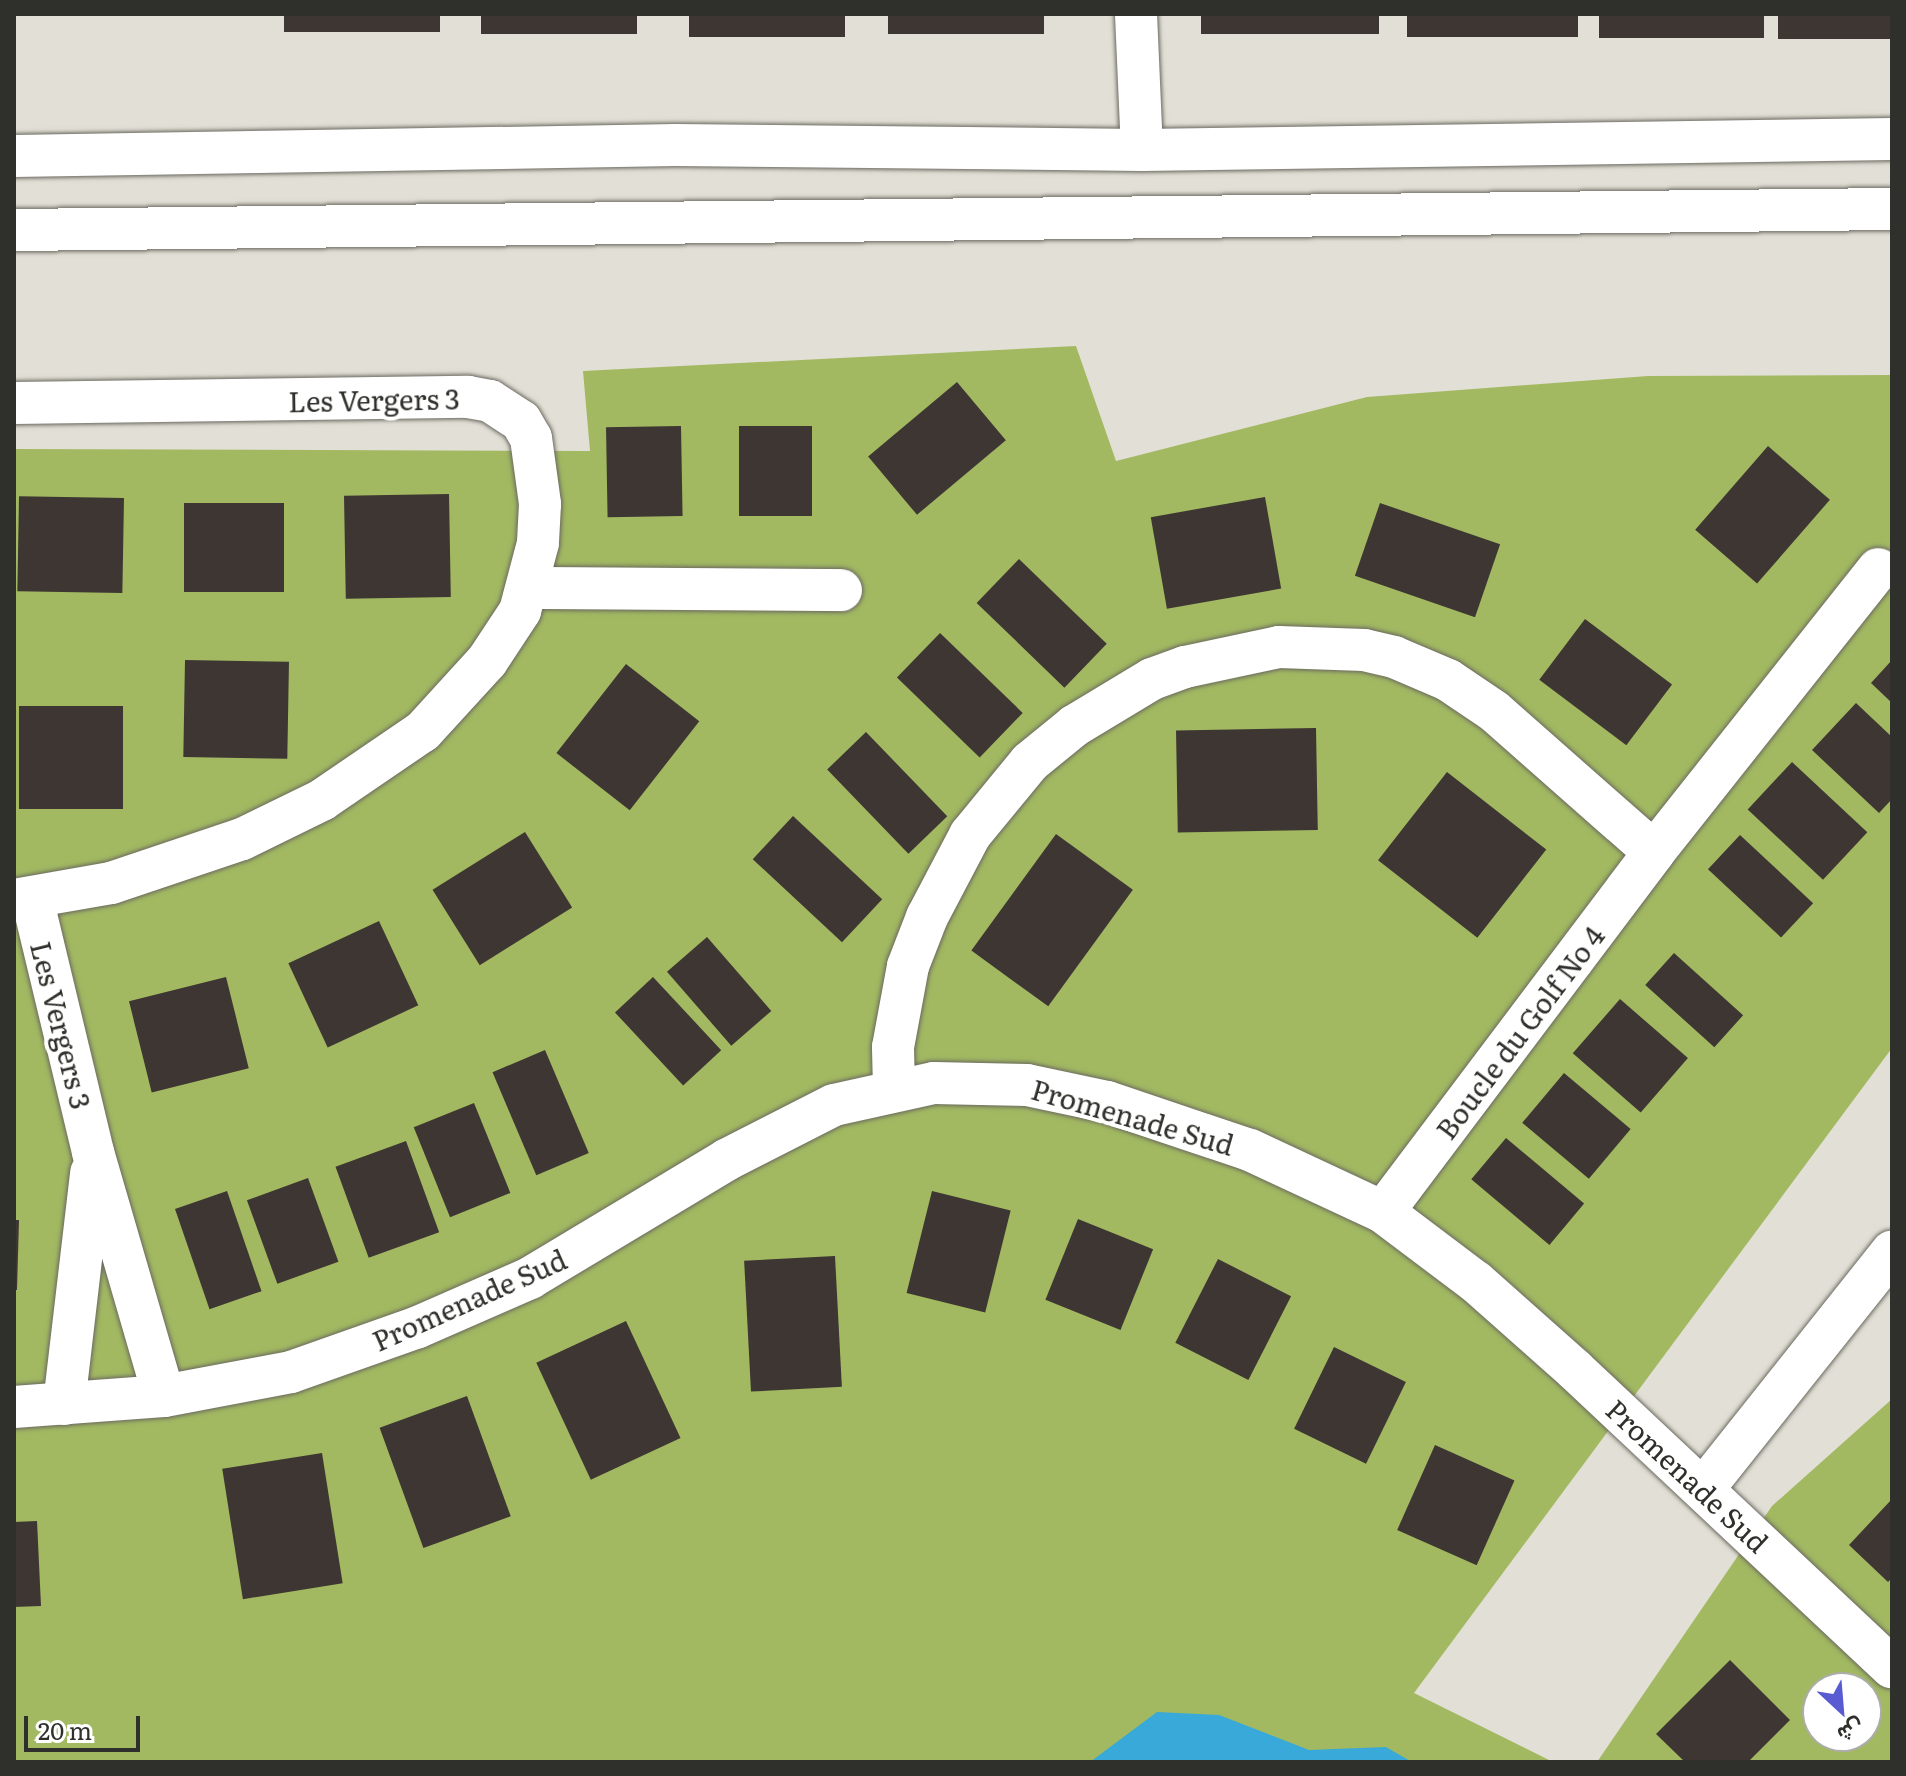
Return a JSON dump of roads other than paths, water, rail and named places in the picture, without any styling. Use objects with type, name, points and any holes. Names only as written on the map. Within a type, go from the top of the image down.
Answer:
[{"type":"street","points":[[1136,14],[1142,150]]},
{"type":"street","points":[[14,156],[676,145],[1142,150],[1892,139]]},
{"type":"street","points":[[1232,149],[1234,219]]},
{"type":"street","points":[[14,230],[1234,219],[1892,209]]},
{"type":"street","name":"Les Vergers 3","points":[[14,403],[468,397],[490,401],[521,421],[537,454],[540,504],[529,588],[504,638],[457,698],[423,731],[322,800],[177,864],[23,899],[164,1396]]},
{"type":"street","name":"Boucle du Golf No 4","points":[[1383,1212],[1654,852],[1878,569]]},
{"type":"street","points":[[529,588],[841,590]]},
{"type":"street","points":[[894,1089],[895,1033],[912,954],[970,835],[1030,762],[1074,726],[1152,679],[1185,667],[1250,651],[1320,647],[1364,650],[1422,668],[1494,711],[1654,852]]},
{"type":"street","name":"Promenade Sud","points":[[14,1407],[164,1396],[291,1372],[418,1327],[530,1278],[799,1120],[894,1089],[986,1081],[1107,1102],[1300,1169],[1383,1212],[1476,1282],[1704,1488],[1892,1668]]},
{"type":"street","name":"Les Vergers 3","points":[[64,1404],[93,1152]]},
{"type":"street","points":[[1704,1488],[1892,1252]]},
{"type":"water","points":[[1157,1712],[1219,1715],[1309,1750],[1386,1747],[1412,1762],[1090,1762]]}]
